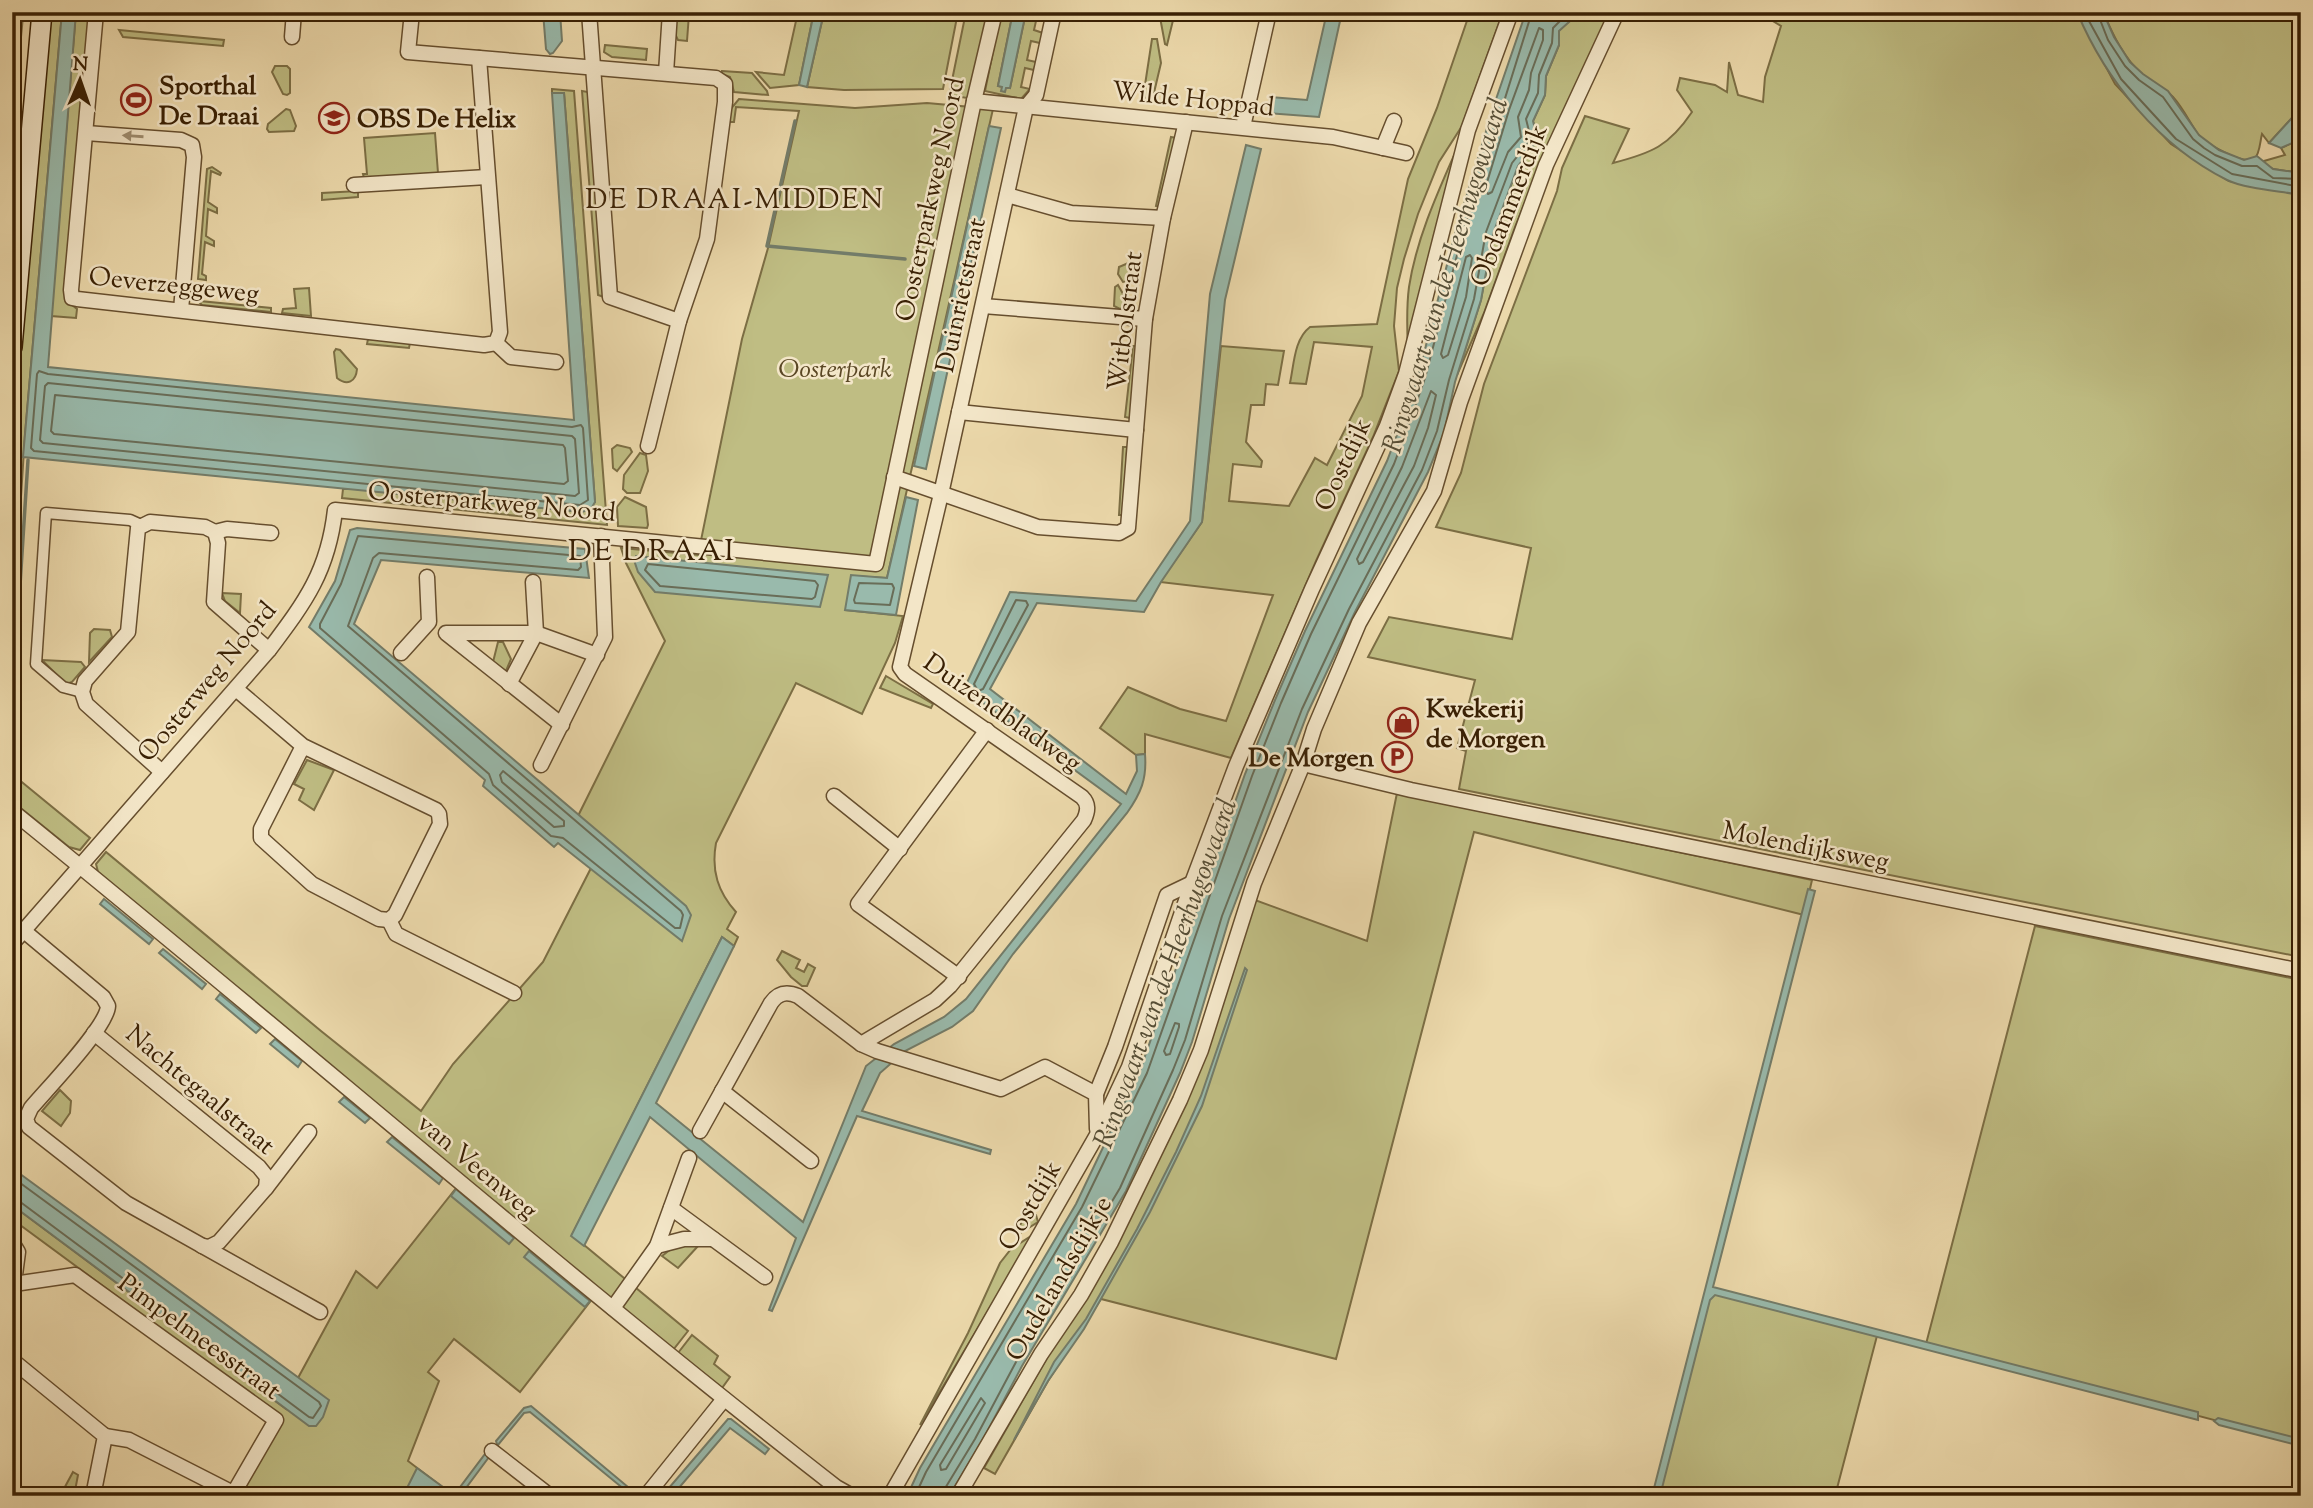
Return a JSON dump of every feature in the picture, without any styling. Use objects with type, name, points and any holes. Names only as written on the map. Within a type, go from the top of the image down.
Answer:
[{"type":"main road","points":[[12,193],[28,12]]},
{"type":"main road","points":[[12,347],[41,12]]},
{"type":"street","name":"Oeverzeggeweg","points":[[96,12],[72,298],[479,344],[496,343],[511,357],[556,362]]},
{"type":"street","points":[[292,37],[294,12]]},
{"type":"street","points":[[412,12],[408,52],[719,79],[727,88],[707,239],[679,321],[648,446]]},
{"type":"street","points":[[589,12],[610,296],[679,321]]},
{"type":"street","points":[[666,74],[670,12]]},
{"type":"street","name":"Oosterparkweg Noord","points":[[335,510],[876,564],[995,12]]},
{"type":"street","name":"Duinrietstraat","points":[[942,494],[1026,107],[1036,95],[1055,12]]},
{"type":"street","points":[[1243,127],[1269,12]]},
{"type":"street","name":"Oostdijk","points":[[890,1496],[1097,1135],[1141,1037],[1192,883],[1236,766],[1274,675],[1387,426],[1406,374],[1468,130],[1511,12]]},
{"type":"street","name":"Obdammerdijk","points":[[1303,764],[1314,729],[1359,623],[1434,491],[1460,402],[1546,166],[1617,12]]},
{"type":"street","points":[[479,58],[500,332],[496,343]]},
{"type":"street","name":"Wilde Hoppad","points":[[974,102],[1333,137],[1406,153]]},
{"type":"street","points":[[1383,148],[1394,121]]},
{"type":"street","name":"Witbolstraat","points":[[942,494],[1038,527],[1119,533],[1128,528],[1145,319],[1163,219],[1186,122]]},
{"type":"street","points":[[86,132],[181,140],[188,142],[194,150],[181,310]]},
{"type":"street","points":[[354,185],[487,177]]},
{"type":"street","points":[[1007,195],[1071,213],[1163,219]]},
{"type":"street","points":[[983,306],[1145,319]]},
{"type":"street","points":[[959,412],[1136,430]]},
{"type":"street","points":[[894,477],[942,494]]},
{"type":"street","name":"Duizendbladweg","points":[[861,1044],[935,1000],[959,976],[1084,820],[1087,810],[1086,801],[1082,797],[905,674],[900,667],[942,494]]},
{"type":"street","name":"Oosterweg Noord","points":[[12,944],[269,650],[310,594],[330,544],[335,510]]},
{"type":"street","points":[[82,692],[63,687],[36,664],[46,513],[130,520],[141,525]]},
{"type":"street","points":[[162,772],[86,704],[82,692],[85,681],[128,632],[135,534],[141,525],[150,522],[205,527],[215,533],[218,543],[214,602],[269,650]]},
{"type":"street","points":[[215,533],[227,529],[271,533]]},
{"type":"street","points":[[541,765],[605,637],[601,536]]},
{"type":"street","points":[[401,653],[429,622],[427,577]]},
{"type":"street","points":[[509,684],[536,634],[533,582]]},
{"type":"street","points":[[429,622],[562,725]]},
{"type":"street","points":[[446,633],[536,634],[597,655]]},
{"type":"street","points":[[236,689],[303,746],[436,810],[439,814],[440,824],[395,915],[389,920],[379,919],[312,884],[261,838],[261,829],[303,746]]},
{"type":"street","points":[[959,976],[858,904],[987,730]]},
{"type":"street","name":"Molendijksweg","points":[[1303,764],[1411,790],[2301,971]]},
{"type":"street","name":"Oudelandsdijkje","points":[[958,1496],[1111,1242],[1180,1100],[1201,1050],[1254,883],[1303,764]]},
{"type":"street","points":[[834,796],[900,849]]},
{"type":"street","points":[[12,811],[80,866]]},
{"type":"street","name":"van Veenweg","points":[[80,866],[724,1399],[831,1483],[852,1496]]},
{"type":"street","points":[[1097,1135],[1096,1094],[1167,895],[1192,883]]},
{"type":"street","points":[[389,920],[396,934],[514,993]]},
{"type":"street","name":"Nachtegaalstraat","points":[[24,930],[106,1000],[108,1006],[108,1013],[94,1033],[31,1108],[26,1119],[28,1124],[114,1195],[320,1312]]},
{"type":"street","points":[[700,1131],[771,1003],[779,994],[792,993],[798,996],[861,1044],[900,1060],[1001,1089],[1045,1067],[1096,1094]]},
{"type":"street","name":"Nachtegaalstraat","points":[[94,1033],[260,1167],[267,1177],[266,1188]]},
{"type":"street","points":[[722,1091],[811,1161]]},
{"type":"street","name":"Nachtegaalstraat","points":[[202,1246],[209,1247],[219,1242],[266,1188],[309,1132]]},
{"type":"street","points":[[613,1308],[657,1246],[690,1158]]},
{"type":"street","points":[[671,1208],[765,1277]]},
{"type":"street","points":[[657,1246],[684,1239],[713,1239]]},
{"type":"street","points":[[12,1242],[18,1252],[13,1291]]},
{"type":"street","name":"Pimpelmeesstraat","points":[[13,1291],[75,1275],[276,1420],[232,1494]]},
{"type":"street","points":[[12,1360],[105,1436],[129,1440],[232,1494]]},
{"type":"street","points":[[646,1496],[724,1399]]},
{"type":"street","points":[[93,1496],[105,1436]]},
{"type":"street","points":[[492,1451],[550,1496]]},
{"type":"green space","points":[[12,12],[23,12],[23,16],[12,132]]},
{"type":"green space","points":[[47,12],[62,12],[25,434],[12,638],[12,409]]},
{"type":"green space","points":[[76,12],[89,12],[66,300],[77,309],[76,318],[51,316]]},
{"type":"green space","points":[[798,12],[814,12],[799,85],[770,88],[756,72],[784,75]]},
{"type":"green space","points":[[824,12],[958,12],[943,89],[844,90],[807,87]]},
{"type":"green space","points":[[966,12],[990,12],[971,95],[967,98],[949,95]]},
{"type":"green space","points":[[1001,12],[1013,12],[998,86],[1010,88],[1026,12],[1038,12],[1034,30],[1043,33],[1040,43],[1031,41],[1027,60],[1036,62],[1034,70],[1025,68],[1021,87],[1030,89],[1021,99],[985,91]]},
{"type":"green space","points":[[1159,12],[1175,12],[1167,45],[1165,44]]},
{"type":"green space","points":[[1470,12],[1503,12],[1462,126],[1439,162],[1418,214],[1404,259],[1397,288],[1394,326],[1399,371],[1373,437],[1231,758],[1145,734],[1145,754],[1136,755],[1100,728],[1128,687],[1180,709],[1226,721],[1273,595],[1160,582],[1202,522],[1221,346],[1284,351],[1278,385],[1266,384],[1264,405],[1251,405],[1246,442],[1262,461],[1261,467],[1233,464],[1229,501],[1289,506],[1315,458],[1327,465],[1362,396],[1372,347],[1314,342],[1306,384],[1290,383],[1298,345],[1310,327],[1377,324],[1408,179],[1437,108]]},
{"type":"green space","points":[[1611,12],[1580,83],[1552,136],[1484,313],[1457,375],[1481,300],[1493,234],[1518,166],[1537,135],[1533,121],[1545,95],[1546,76],[1559,45],[1559,30],[1579,13]]},
{"type":"green space","points":[[1758,12],[2077,12],[2115,84],[2171,144],[2229,181],[2301,195],[2301,957],[1459,789],[1466,751],[1457,748],[1475,680],[1368,657],[1389,617],[1512,639],[1531,548],[1436,527],[1461,473],[1484,384],[1557,191],[1562,168],[1585,116],[1629,129],[1613,163],[1639,156],[1667,140],[1692,112],[1677,90],[1680,78],[1715,85],[1727,92],[1729,62],[1738,95],[1763,102],[1765,77],[1781,26]]},
{"type":"green space","points":[[2103,12],[2301,12],[2301,108],[2269,143],[2262,134],[2259,151],[2254,159],[2241,159],[2224,152],[2201,137],[2173,97],[2130,62]]},
{"type":"green space","points":[[683,13],[689,14],[687,41],[678,40],[675,33],[676,22]]},
{"type":"green space","points":[[119,30],[224,40],[223,46],[123,37]]},
{"type":"green space","points":[[1152,39],[1157,39],[1161,63],[1153,97],[1143,98]]},
{"type":"green space","points":[[605,45],[647,49],[646,60],[612,57],[604,52]]},
{"type":"green space","points":[[275,66],[287,66],[290,69],[290,93],[287,95],[283,94],[272,72]]},
{"type":"green space","points":[[722,71],[752,73],[768,95],[734,92],[730,77],[722,74]]},
{"type":"green space","points":[[552,89],[574,91],[607,525],[342,498],[343,489],[356,489],[581,512],[595,502],[564,93],[552,93]]},
{"type":"green space","points":[[582,91],[588,92],[604,297],[598,295]]},
{"type":"green space","name":"Oosterpark","points":[[739,99],[855,108],[927,103],[993,109],[887,578],[852,576],[846,610],[903,616],[895,643],[862,714],[796,683],[716,843],[714,863],[717,880],[736,912],[727,929],[738,937],[734,946],[722,937],[572,1235],[688,1331],[673,1350],[600,1289],[520,1392],[454,1339],[428,1372],[439,1381],[408,1461],[446,1490],[443,1496],[245,1496],[241,1494],[282,1418],[12,1219],[12,1205],[286,1409],[298,1378],[356,1271],[377,1288],[464,1178],[98,872],[96,864],[106,852],[421,1111],[453,1064],[543,962],[591,868],[579,814],[665,641],[621,548],[698,555],[742,339],[768,248],[799,111],[736,107],[734,122],[728,122],[729,111]]},
{"type":"green space","points":[[286,109],[290,110],[296,126],[294,131],[269,132],[268,124]]},
{"type":"green space","points":[[435,133],[438,173],[364,178],[363,174],[367,174],[364,138]]},
{"type":"green space","points":[[1171,137],[1177,138],[1162,207],[1156,206]]},
{"type":"green space","points":[[2301,139],[2301,173],[2273,169],[2265,164],[2264,161],[2285,155],[2281,148]]},
{"type":"green space","points":[[1455,153],[1408,352],[1407,303],[1416,253]]},
{"type":"green space","points":[[212,167],[221,173],[220,175],[211,171],[208,202],[217,208],[217,213],[208,209],[206,236],[214,241],[214,246],[205,242],[202,274],[206,276],[206,280],[198,279],[207,169]]},
{"type":"green space","points":[[358,191],[358,197],[322,200],[322,193]]},
{"type":"green space","points":[[1133,261],[1128,281],[1123,282],[1118,274],[1119,267]]},
{"type":"green space","points":[[1118,285],[1127,301],[1120,309],[1114,306],[1115,287]]},
{"type":"green space","points":[[309,288],[311,316],[282,313],[283,309],[296,308],[294,289]]},
{"type":"green space","points":[[197,291],[201,291],[200,301],[271,308],[271,312],[202,305],[197,300]]},
{"type":"green space","points":[[368,339],[410,343],[409,348],[367,344]]},
{"type":"green space","points":[[1133,346],[1137,346],[1130,418],[1125,417]]},
{"type":"green space","points":[[336,349],[357,369],[355,377],[350,381],[344,382],[337,378],[334,352]]},
{"type":"green space","points":[[617,445],[630,448],[632,452],[617,471],[613,468],[612,449]]},
{"type":"green space","points":[[1123,447],[1127,447],[1124,515],[1119,515]]},
{"type":"green space","points":[[640,453],[646,455],[648,471],[640,493],[627,493],[623,489],[624,475]]},
{"type":"green space","points":[[625,497],[646,507],[647,528],[618,526],[617,507]]},
{"type":"green space","points":[[222,593],[241,594],[240,613],[225,601]]},
{"type":"green space","points":[[94,629],[110,630],[112,637],[89,662],[90,633]]},
{"type":"green space","points":[[498,642],[503,642],[511,659],[506,671],[493,662]]},
{"type":"green space","points":[[42,660],[81,662],[85,667],[72,682],[66,684]]},
{"type":"green space","points":[[886,676],[933,704],[931,708],[880,688]]},
{"type":"green space","points":[[307,760],[334,770],[314,810],[299,800],[304,789],[294,784]]},
{"type":"green space","points":[[12,774],[90,838],[80,850],[69,847],[12,801]]},
{"type":"green space","points":[[1397,793],[1812,880],[1804,915],[1474,832],[1336,1359],[1101,1299],[1048,1381],[995,1474],[984,1468],[1132,1209],[1255,900],[1367,941]]},
{"type":"green space","points":[[2035,926],[2301,980],[2301,1443],[1926,1344]]},
{"type":"green space","points":[[782,951],[800,960],[796,968],[804,972],[808,964],[815,968],[807,986],[802,986],[791,977],[777,960]]},
{"type":"green space","points":[[60,1090],[71,1101],[70,1113],[61,1126],[42,1111]]},
{"type":"green space","points":[[1026,1214],[1036,1215],[1038,1222],[1017,1235],[1016,1233]]},
{"type":"green space","points":[[1034,1234],[920,1425],[968,1333],[1000,1263],[1011,1249]]},
{"type":"green space","points":[[682,1245],[698,1246],[678,1268],[662,1256]]},
{"type":"green space","points":[[1708,1290],[1878,1332],[1835,1496],[1655,1496]]},
{"type":"green space","points":[[692,1335],[718,1356],[714,1364],[730,1377],[722,1388],[678,1353]]},
{"type":"green space","points":[[73,1472],[78,1475],[74,1496],[60,1496]]},
{"type":"water","points":[[62,12],[76,12],[48,367],[574,420],[552,93],[564,93],[595,502],[591,509],[582,512],[23,457]]},
{"type":"water","points":[[543,12],[560,12],[562,41],[550,54],[546,49]]},
{"type":"water","points":[[814,12],[824,12],[807,87],[799,85]]},
{"type":"water","points":[[1013,12],[1026,12],[1010,88],[1006,88],[1005,92],[998,86]]},
{"type":"water","points":[[1327,12],[1342,12],[1319,117],[1268,113],[1270,97],[1307,100]]},
{"type":"water","points":[[1526,12],[1590,12],[1590,14],[1579,13],[1559,31],[1559,45],[1546,76],[1545,95],[1533,121],[1538,140],[1518,166],[1493,234],[1481,300],[1455,382],[1444,433],[1428,472],[1355,612],[1308,712],[1229,919],[1180,1073],[1126,1191],[1022,1366],[949,1496],[907,1496],[920,1468],[1076,1204],[1140,1070],[1245,774],[1305,631],[1387,461],[1403,419],[1418,376],[1455,234],[1494,105]]},
{"type":"water","points":[[2077,12],[2103,12],[2114,37],[2130,62],[2168,91],[2199,135],[2219,150],[2244,160],[2257,156],[2273,169],[2301,173],[2301,195],[2253,188],[2227,180],[2179,149],[2157,130],[2119,87],[2089,38]]},
{"type":"water","points":[[2301,108],[2301,139],[2281,148],[2269,143]]},
{"type":"water","points":[[989,126],[1001,128],[926,469],[914,466]]},
{"type":"water","points":[[1246,145],[1261,149],[1225,300],[1202,522],[1144,612],[1037,603],[990,689],[1126,794],[1137,771],[1136,755],[1145,754],[1144,778],[1139,792],[1127,813],[1013,954],[973,1011],[952,1027],[905,1051],[880,1073],[862,1111],[991,1150],[990,1154],[857,1116],[772,1311],[769,1310],[796,1238],[650,1117],[584,1246],[571,1236],[722,937],[734,946],[656,1103],[803,1222],[866,1066],[894,1044],[944,1017],[966,999],[1121,804],[964,689],[1010,592],[1136,601],[1190,521],[1210,294]]},
{"type":"water","points":[[906,497],[918,500],[896,615],[845,610],[851,575],[887,578]]},
{"type":"water","points":[[357,528],[585,549],[589,578],[381,560],[354,624],[686,906],[691,915],[682,941],[558,843],[554,847],[483,786],[485,780],[309,627],[335,581],[350,530]]},
{"type":"water","points":[[636,556],[828,575],[820,607],[655,592],[638,572],[634,560]]},
{"type":"water","points":[[1808,889],[1815,891],[1713,1287],[2198,1412],[2198,1420],[1715,1295],[1710,1300],[1660,1496],[1652,1496]]},
{"type":"water","points":[[104,899],[153,939],[149,944],[100,904]]},
{"type":"water","points":[[163,949],[206,984],[202,989],[159,953]]},
{"type":"water","points":[[1245,968],[1247,970],[1202,1106],[1150,1212],[1084,1329],[1048,1381],[1014,1440],[1054,1362],[1086,1319],[1137,1229],[1176,1152],[1201,1096]]},
{"type":"water","points":[[220,994],[261,1028],[256,1033],[216,999]]},
{"type":"water","points":[[275,1039],[302,1061],[298,1067],[270,1044]]},
{"type":"water","points":[[344,1097],[370,1118],[365,1123],[339,1102]]},
{"type":"water","points":[[392,1137],[443,1178],[439,1184],[387,1142]]},
{"type":"water","points":[[12,1168],[329,1400],[323,1417],[316,1426],[309,1426],[12,1205]]},
{"type":"water","points":[[456,1189],[514,1238],[509,1244],[451,1196]]},
{"type":"water","points":[[529,1251],[590,1301],[585,1307],[524,1257]]},
{"type":"water","points":[[531,1406],[628,1487],[625,1490],[530,1412],[524,1413],[498,1445],[496,1441],[524,1408]]},
{"type":"water","points":[[2218,1418],[2301,1439],[2301,1446],[2219,1425],[2214,1421]]},
{"type":"water","points":[[728,1419],[769,1449],[765,1454],[730,1428],[672,1496],[662,1496]]},
{"type":"water","points":[[485,1454],[489,1457],[460,1496],[403,1496],[417,1468],[454,1495]]},
{"type":"waterway","points":[[795,121],[767,246],[905,259]]},
{"type":"waterway","points":[[12,667],[15,663],[28,460]]},
{"type":"place","name":"Sporthal De Draai","points":[[136,100]]},
{"type":"place","name":"OBS De Helix","points":[[334,118]]},
{"type":"place","name":"Kwekerij de Morgen","points":[[1403,723]]},
{"type":"place","name":"De Morgen","points":[[1397,757]]},
{"type":"district","name":"DE DRAAI-MIDDEN","points":[[735,198]]},
{"type":"district","name":"DE DRAAI","points":[[652,550]]},
{"type":"water label","name":"Ringvaart van de Heerhugowaard","points":[[1444,275]]},
{"type":"water label","name":"Ringvaart van de Heerhugowaard","points":[[1164,973]]}]
